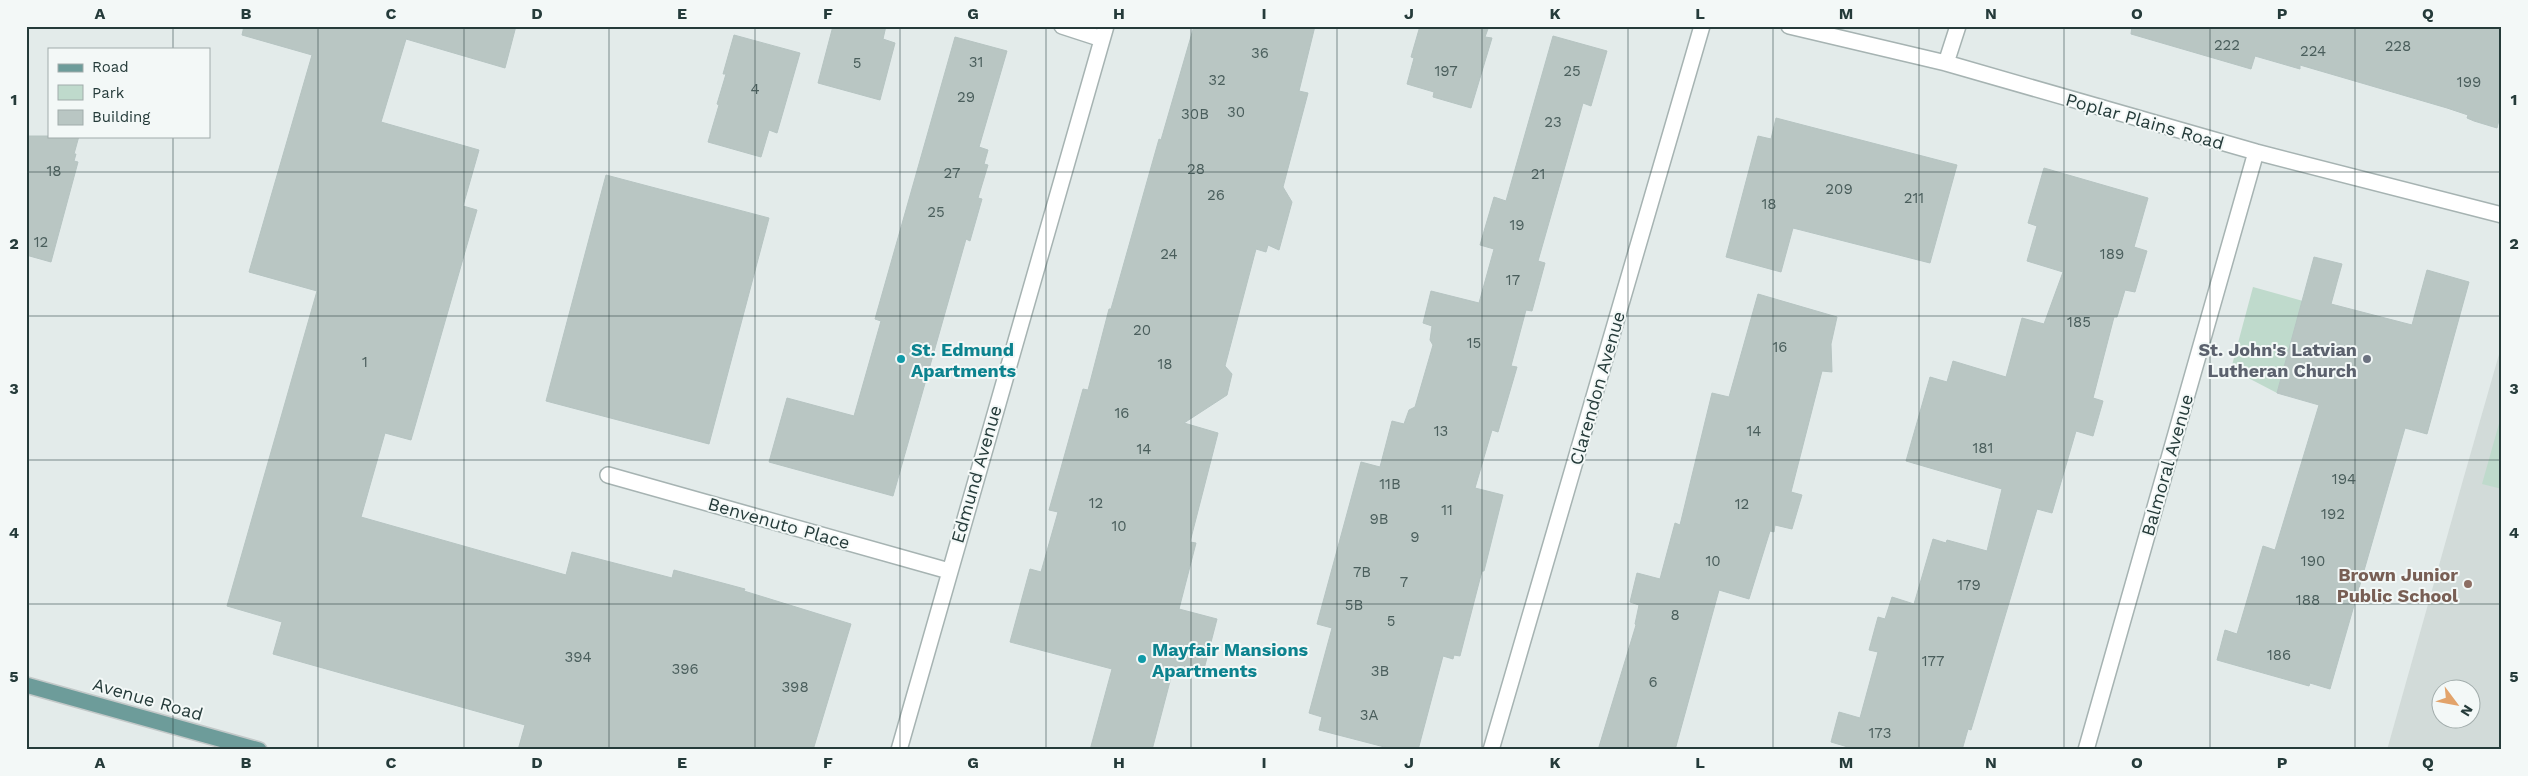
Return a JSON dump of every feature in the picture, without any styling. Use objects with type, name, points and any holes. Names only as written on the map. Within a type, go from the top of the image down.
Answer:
[{"type":"main road","name":"Avenue Road","points":[[26,685],[259,750]]},
{"type":"street","points":[[1062,26],[1104,32]]},
{"type":"street","name":"Clarendon Avenue","points":[[1491,750],[1702,26]]},
{"type":"street","name":"Poplar Plains Road","points":[[1789,26],[1946,63],[2256,152],[2502,215]]},
{"type":"street","points":[[1946,63],[1958,26]]},
{"type":"street","name":"Edmund Avenue","points":[[899,750],[948,570],[1104,32]]},
{"type":"street","name":"Balmoral Avenue","points":[[2086,750],[2256,152]]},
{"type":"street","name":"Benvenuto Place","points":[[608,475],[948,570]]},
{"type":"shaded area","name":"Brown Junior Public School","points":[[2502,344],[2502,750],[2387,750],[2463,480]]},
{"type":"green space","points":[[2253,287],[2303,301],[2277,393],[2231,369]]},
{"type":"green space","points":[[2502,413],[2502,489],[2482,484]]},
{"type":"building","points":[[244,26],[516,26],[505,68],[406,39],[381,122],[479,150],[463,206],[477,210],[411,440],[385,433],[361,517],[566,575],[572,552],[672,578],[674,570],[745,589],[744,591],[851,624],[813,750],[518,750],[525,725],[273,654],[282,622],[227,606],[317,291],[249,272],[312,55],[242,35]]},
{"type":"building","points":[[833,26],[886,26],[883,39],[895,43],[880,100],[818,83]]},
{"type":"building","points":[[1194,26],[1315,26],[1299,91],[1308,93],[1283,187],[1292,202],[1279,250],[1268,245],[1266,252],[1256,249],[1225,366],[1232,374],[1227,395],[1184,423],[1218,433],[1190,542],[1196,543],[1179,609],[1217,619],[1203,673],[1174,666],[1152,750],[1090,750],[1112,669],[1010,642],[1030,569],[1041,572],[1058,512],[1049,510],[1083,389],[1088,390],[1109,309],[1111,309],[1159,139],[1161,140]]},
{"type":"building","points":[[1420,26],[1489,26],[1485,37],[1492,38],[1471,108],[1433,97],[1434,92],[1407,84],[1414,58],[1411,57]]},
{"type":"building","points":[[2132,26],[2502,26],[2502,108],[2497,128],[2474,121],[2467,118],[2468,115],[2447,108],[2300,65],[2300,69],[2255,56],[2251,69],[2131,34]]},
{"type":"building","points":[[734,35],[800,53],[777,133],[769,130],[761,157],[708,142],[719,105],[717,104],[726,74],[723,74]]},
{"type":"building","points":[[1553,36],[1607,51],[1591,106],[1583,103],[1538,261],[1545,263],[1532,311],[1526,310],[1511,366],[1517,367],[1498,432],[1492,430],[1475,488],[1503,495],[1460,656],[1454,655],[1453,659],[1443,656],[1418,750],[1396,750],[1319,730],[1322,717],[1309,713],[1332,628],[1317,624],[1361,462],[1380,467],[1392,421],[1404,424],[1409,410],[1415,407],[1433,345],[1430,340],[1432,326],[1423,323],[1431,291],[1479,303],[1494,249],[1480,245],[1494,197],[1506,201]]},
{"type":"building","points":[[955,37],[1007,51],[979,147],[988,150],[984,164],[988,165],[978,198],[982,199],[970,241],[966,239],[893,496],[769,462],[787,398],[854,416],[881,321],[875,319]]},
{"type":"building","points":[[1776,118],[1957,165],[1930,263],[1793,228],[1781,272],[1726,257],[1758,136],[1771,139]]},
{"type":"building","points":[[26,136],[78,138],[74,154],[76,154],[74,161],[78,162],[51,262],[26,255]]},
{"type":"building","points":[[2044,168],[2148,198],[2134,247],[2147,251],[2135,292],[2125,290],[2117,317],[2114,317],[2093,398],[2103,401],[2093,436],[2076,431],[2052,513],[2037,509],[1971,730],[1968,729],[1962,750],[1858,750],[1831,742],[1839,712],[1860,718],[1878,652],[1869,650],[1878,617],[1885,619],[1892,597],[1914,604],[1933,539],[1946,543],[1947,540],[1987,551],[2002,489],[1906,461],[1930,377],[1947,382],[1953,361],[2006,377],[2022,318],[2044,324],[2063,272],[2027,261],[2037,226],[2028,223]]},
{"type":"building","points":[[606,175],[769,218],[709,444],[546,401]]},
{"type":"building","points":[[2314,257],[2342,264],[2331,304],[2412,325],[2427,270],[2469,282],[2427,434],[2405,428],[2330,689],[2310,683],[2309,686],[2217,660],[2225,630],[2237,634],[2263,546],[2275,550],[2319,405],[2277,393]]},
{"type":"building","points":[[1758,294],[1837,317],[1831,344],[1832,372],[1822,371],[1791,492],[1802,495],[1792,529],[1775,525],[1774,532],[1770,531],[1749,599],[1719,590],[1675,750],[1598,750],[1636,625],[1639,605],[1630,602],[1637,573],[1660,579],[1675,523],[1680,525],[1712,393],[1729,397]]},
{"type":"place","name":"St. Edmund Apartments","points":[[901,359]]},
{"type":"place","name":"St. John's Latvian Lutheran Church","points":[[2367,359]]},
{"type":"place","name":"Brown Junior Public School","points":[[2468,584]]},
{"type":"place","name":"Mayfair Mansions Apartments","points":[[1142,659]]}]
